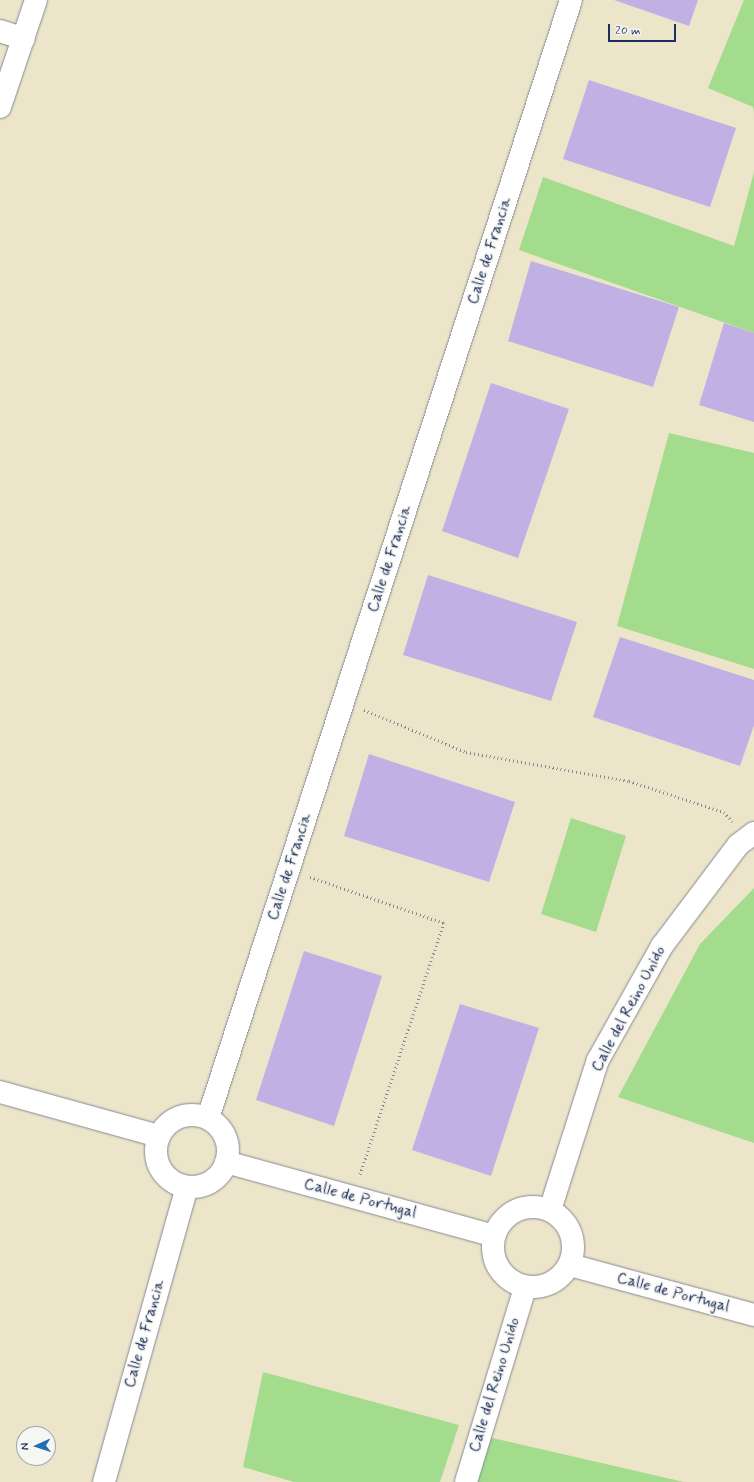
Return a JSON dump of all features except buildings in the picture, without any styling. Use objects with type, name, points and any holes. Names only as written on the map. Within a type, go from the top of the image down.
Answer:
[{"type":"street","points":[[0,108],[36,0]]},
{"type":"street","name":"Calle de Francia","points":[[208,1118],[571,0]]},
{"type":"street","points":[[0,31],[24,39]]},
{"type":"street","name":"Calle del Reino Unido","points":[[550,1210],[598,1060],[662,946],[738,845],[750,836]]},
{"type":"street","points":[[0,1092],[159,1136]]},
{"type":"street","points":[[183,1115],[208,1118],[219,1126],[227,1141],[226,1162],[215,1179],[204,1185],[187,1187],[165,1175],[158,1164],[156,1148],[159,1136],[166,1125],[183,1115]]},
{"type":"street","name":"Calle de Portugal","points":[[226,1162],[494,1236]]},
{"type":"street","name":"Calle de Francia","points":[[104,1482],[187,1187]]},
{"type":"street","points":[[524,1207],[550,1210],[570,1230],[574,1252],[570,1265],[550,1284],[525,1288],[501,1273],[492,1250],[494,1236],[511,1213],[524,1207]]},
{"type":"street","name":"Calle de Portugal","points":[[570,1265],[754,1315]]},
{"type":"street","name":"Calle del Reino Unido","points":[[466,1482],[525,1288]]},
{"type":"path","points":[[344,701],[466,752],[629,781],[724,812],[750,836]]},
{"type":"path","points":[[289,870],[444,923],[353,1197]]},
{"type":"green space","points":[[744,0],[754,0],[754,113],[753,107],[708,88]]},
{"type":"green space","points":[[754,172],[754,333],[519,250],[543,177],[734,246]]},
{"type":"green space","points":[[669,433],[754,453],[754,669],[617,626]]},
{"type":"green space","points":[[571,818],[626,836],[596,932],[541,914]]},
{"type":"green space","points":[[754,888],[754,1143],[618,1097],[700,944]]},
{"type":"green space","points":[[263,1372],[459,1425],[440,1482],[294,1482],[243,1467]]},
{"type":"green space","points":[[488,1437],[684,1482],[475,1482]]}]
